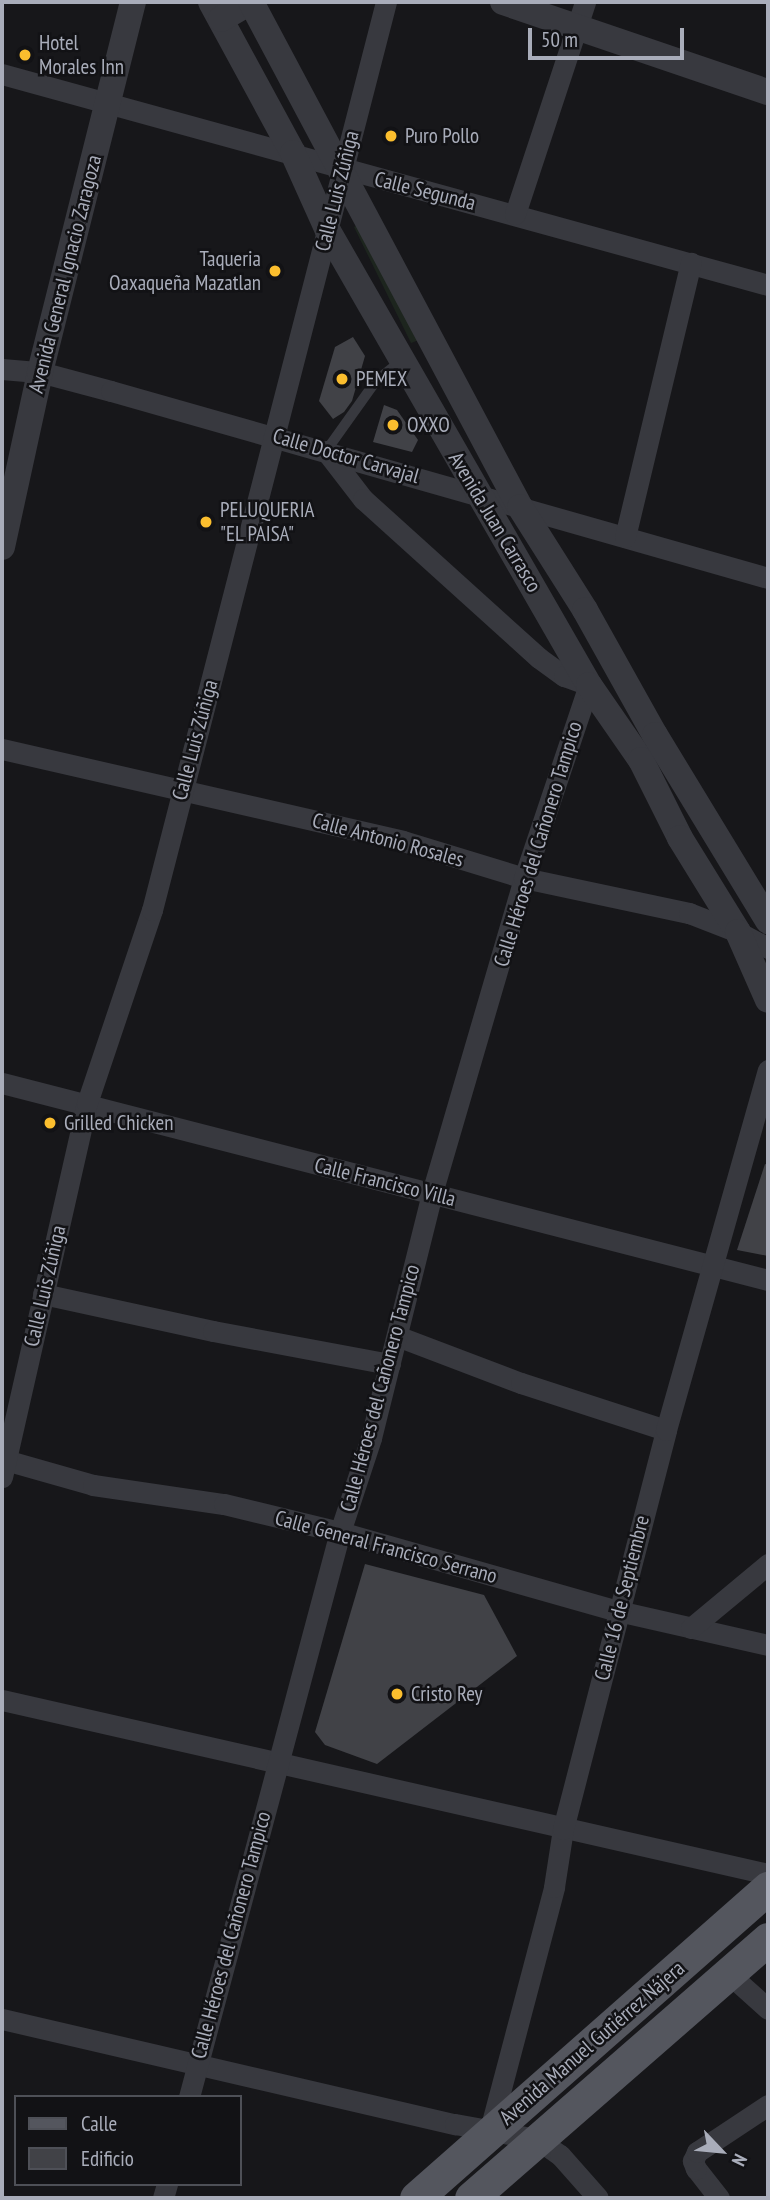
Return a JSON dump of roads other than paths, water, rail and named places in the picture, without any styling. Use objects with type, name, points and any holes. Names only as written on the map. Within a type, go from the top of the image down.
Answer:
[{"type":"main road","name":"Avenida Manuel Gutiérrez Nájera","points":[[416,2198],[490,2130],[603,2036],[768,1888]]},
{"type":"main road","name":"Avenida Manuel Gutiérrez Nájera","points":[[471,2198],[768,1939]]},
{"type":"street","name":"Avenida General Ignacio Zaragoza","points":[[2,547],[40,372],[133,2]]},
{"type":"street","points":[[216,10],[251,2]]},
{"type":"street","name":"Avenida Juan Carrasco","points":[[251,2],[520,507],[585,610],[704,817],[768,921]]},
{"type":"street","name":"Calle Luis Zúñiga","points":[[3,1465],[87,1103],[152,910],[272,435],[386,2]]},
{"type":"street","points":[[503,2],[768,92]]},
{"type":"street","points":[[515,214],[585,2]]},
{"type":"street","name":"Avenida Juan Carrasco","points":[[216,10],[293,153],[328,230],[401,361],[589,685],[641,760],[680,838],[738,932],[768,1000]]},
{"type":"street","name":"Calle Segunda","points":[[2,74],[293,153],[342,170],[515,214],[768,285]]},
{"type":"street","points":[[625,537],[691,263]]},
{"type":"street","points":[[401,361],[433,343]]},
{"type":"street","name":"Calle Doctor Carvajal","points":[[2,369],[40,372],[272,435],[768,578]]},
{"type":"street","points":[[326,451],[363,499],[528,649],[564,676],[589,685],[617,668]]},
{"type":"street","name":"Calle Héroes del Cañonero Tampico","points":[[189,2095],[277,1762],[341,1532],[371,1438],[432,1193],[524,878],[589,685]]},
{"type":"street","name":"Calle Antonio Rosales","points":[[2,750],[403,841],[524,878],[689,913],[738,932],[768,948]]},
{"type":"street","name":"Calle 16 de Septiembre","points":[[490,2130],[554,1887],[564,1829],[618,1611],[666,1430],[768,1070]]},
{"type":"street","name":"Calle Francisco Villa","points":[[2,1083],[712,1268],[768,1280]]},
{"type":"street","points":[[43,1294],[213,1331],[390,1364]]},
{"type":"street","points":[[397,1336],[521,1383],[666,1430]]},
{"type":"street","name":"Calle General Francisco Serrano","points":[[3,1465],[93,1485],[224,1504],[341,1532],[618,1611],[768,1645]]},
{"type":"street","points":[[691,1628],[768,1564]]},
{"type":"street","points":[[2,1700],[768,1874]]},
{"type":"street","points":[[729,1974],[768,2010]]},
{"type":"street","points":[[2,2020],[537,2139],[560,2155],[598,2198]]},
{"type":"street","points":[[719,2198],[696,2169],[693,2161],[697,2152],[768,2105]]},
{"type":"lane","points":[[326,451],[376,381],[401,361]]},
{"type":"place","name":"Hotel Morales Inn","points":[[25,55]]},
{"type":"place","name":"Puro Pollo","points":[[391,136]]},
{"type":"place","name":"Taqueria Oaxaqueña Mazatlan","points":[[275,271]]},
{"type":"place","name":"PEMEX","points":[[342,379]]},
{"type":"place","name":"OXXO","points":[[393,425]]},
{"type":"place","name":"PELUQUERIA \"EL PAISA\"","points":[[206,522]]},
{"type":"place","name":"Grilled Chicken","points":[[50,1123]]},
{"type":"place","name":"Cristo Rey","points":[[397,1694]]}]
